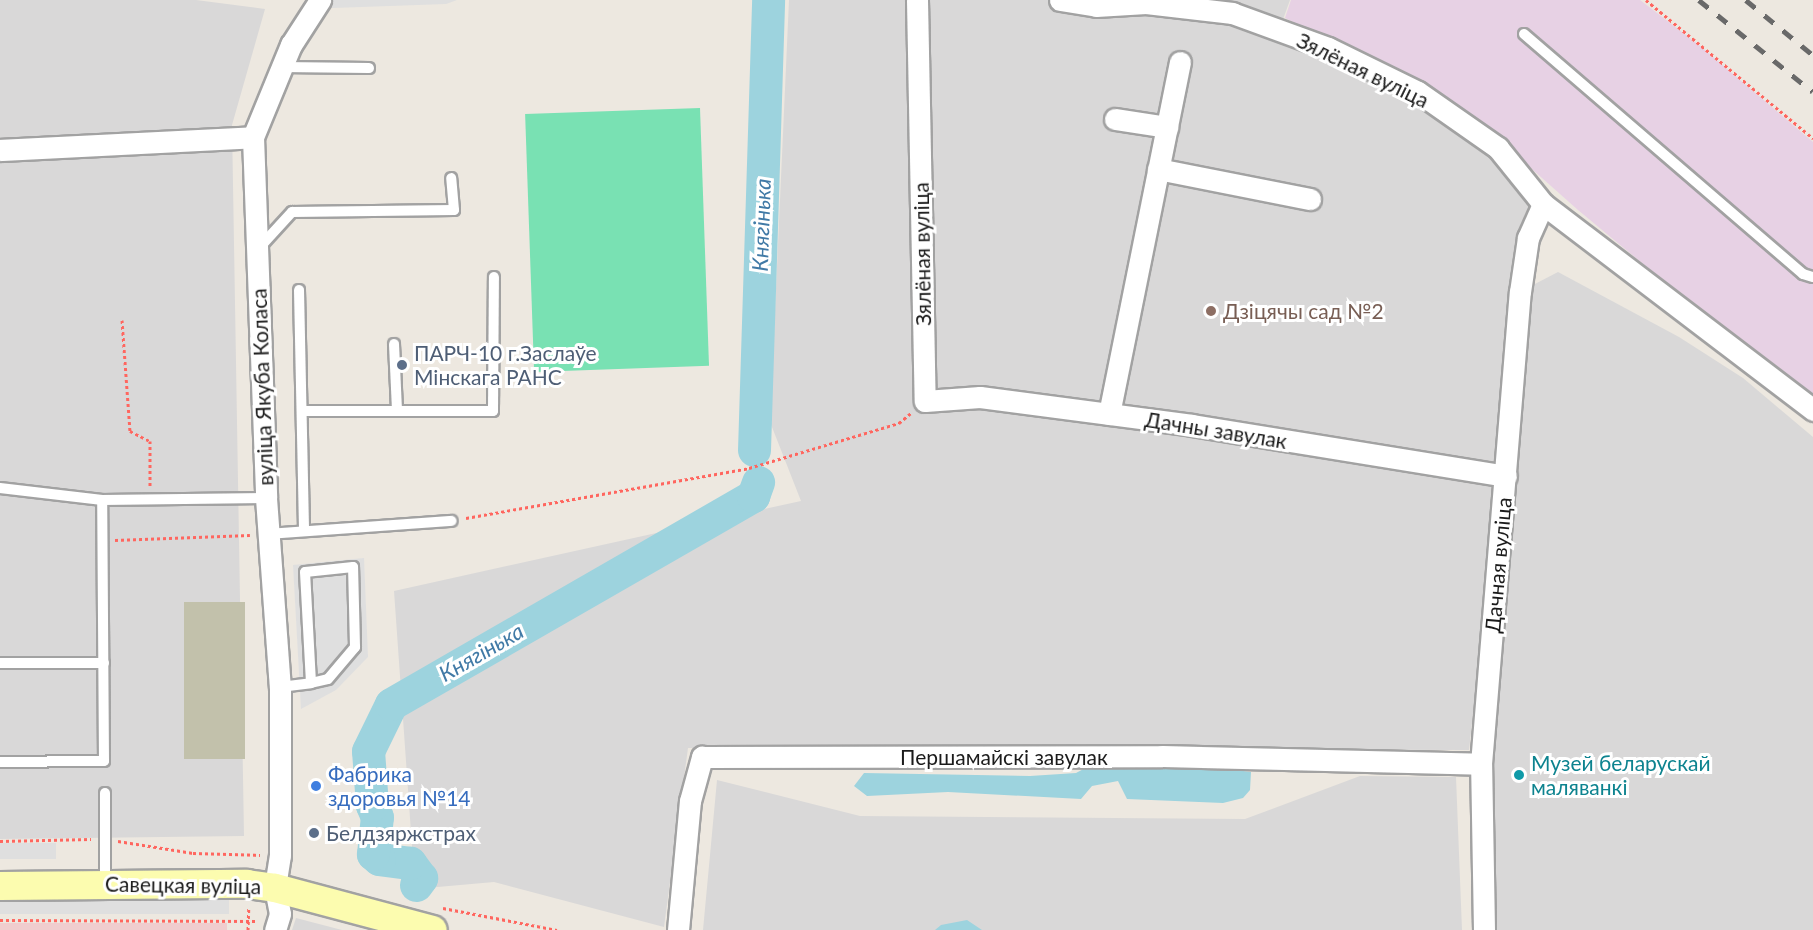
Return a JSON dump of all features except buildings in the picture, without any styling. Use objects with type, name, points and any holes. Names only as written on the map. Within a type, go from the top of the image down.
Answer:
[{"type":"main road","name":"Савецкая вуліца","points":[[0,886],[105,883],[247,884],[277,911],[433,930]]},
{"type":"street","name":"Зялёная вуліца","points":[[917,0],[925,400]]},
{"type":"street","name":"Зялёная вуліца","points":[[1060,0],[1096,6],[1146,3],[1232,13],[1328,48],[1418,92],[1498,148],[1543,204],[1813,410]]},
{"type":"street","points":[[0,150],[253,138],[281,67],[314,2]]},
{"type":"street","points":[[1109,414],[1180,62]]},
{"type":"street","points":[[1115,119],[1167,127]]},
{"type":"street","name":"вуліца Якуба Коласа","points":[[253,138],[266,498],[280,687],[280,855],[277,911]]},
{"type":"street","points":[[1158,170],[1310,200]]},
{"type":"street","name":"Дачная вуліца","points":[[1484,930],[1482,764],[1523,270],[1528,238],[1543,204]]},
{"type":"street","name":"Дачны завулак","points":[[925,400],[980,398],[1109,414],[1506,476]]},
{"type":"street","name":"Першамайскі завулак","points":[[678,930],[690,801],[702,758],[1162,756],[1482,764]]},
{"type":"lane","points":[[1524,34],[1803,274],[1813,277]]},
{"type":"lane","points":[[281,67],[369,68]]},
{"type":"lane","points":[[257,250],[292,212],[454,210],[451,178]]},
{"type":"lane","points":[[302,411],[493,411],[494,277]]},
{"type":"lane","points":[[299,290],[304,531]]},
{"type":"lane","points":[[394,344],[397,410]]},
{"type":"lane","points":[[0,488],[102,500],[266,498]]},
{"type":"lane","points":[[0,762],[104,761],[102,500]]},
{"type":"lane","points":[[269,534],[452,521]]},
{"type":"lane","points":[[280,687],[311,683],[328,679],[355,647],[352,567],[305,572],[311,683]]},
{"type":"lane","points":[[0,663],[104,663]]},
{"type":"lane","points":[[105,793],[105,883]]},
{"type":"path","points":[[1646,0],[1813,138]]},
{"type":"path","points":[[122,320],[130,431],[150,441],[150,498]]},
{"type":"path","points":[[452,521],[748,468],[899,423],[925,400]]},
{"type":"path","points":[[112,547],[113,540],[269,534]]},
{"type":"path","points":[[0,920],[264,921],[277,911]]},
{"type":"shaded area","points":[[0,0],[196,0],[265,9],[232,125],[244,836],[0,839]]},
{"type":"shaded area","points":[[309,0],[457,0],[446,4],[305,9]]},
{"type":"shaded area","points":[[789,0],[1290,0],[1282,22],[1425,91],[1538,197],[1500,472],[1469,750],[688,748],[664,927],[494,882],[415,889],[394,591],[801,501],[770,422]]},
{"type":"shaded area","points":[[1291,0],[1640,0],[1699,45],[1813,142],[1813,405],[1578,210],[1497,138],[1436,94],[1285,18]]},
{"type":"shaded area","points":[[1558,272],[1679,337],[1743,378],[1813,437],[1813,930],[1497,930],[1493,767],[1507,486],[1533,285]]},
{"type":"shaded area","points":[[364,558],[368,657],[336,690],[301,709],[293,565]]},
{"type":"shaded area","points":[[184,602],[245,602],[245,759],[184,759]]},
{"type":"shaded area","points":[[1360,776],[1456,777],[1462,930],[703,930],[717,780],[860,816],[1245,819]]},
{"type":"shaded area","points":[[0,843],[56,843],[56,859],[0,859]]},
{"type":"shaded area","points":[[0,899],[229,899],[229,914],[0,914]]},
{"type":"shaded area","points":[[296,918],[342,930],[292,930]]},
{"type":"shaded area","points":[[0,923],[227,923],[227,930],[0,930]]},
{"type":"green space","points":[[700,108],[709,366],[534,372],[525,114]]},
{"type":"water","points":[[1172,762],[1251,772],[1250,790],[1243,798],[1223,803],[1127,799],[1118,781],[1092,786],[1081,799],[948,792],[867,796],[854,786],[864,773],[1030,776],[1076,773],[1095,763],[1119,769]]},
{"type":"water","points":[[967,920],[982,930],[935,930],[941,925]]},
{"type":"waterway","name":"Княгінька","points":[[754,450],[768,0]]},
{"type":"waterway","name":"Княгінька","points":[[416,885],[421,878],[410,863],[379,859],[373,854],[377,817],[372,805],[368,751],[391,704],[753,496],[758,482]]},
{"type":"railway","points":[[1699,0],[1813,92]]},
{"type":"railway","points":[[1746,0],[1813,55]]},
{"type":"place","name":"Дзіцячы сад №2","points":[[1211,311]]},
{"type":"place","name":"ПАРЧ-10 г.Заслаўе Мінскага РАНС","points":[[402,365]]},
{"type":"place","name":"Музей беларускай маляванкі","points":[[1519,775]]},
{"type":"place","name":"Фабрика здоровья №14","points":[[316,786]]},
{"type":"place","name":"Белдзяржстрах","points":[[314,833]]}]
